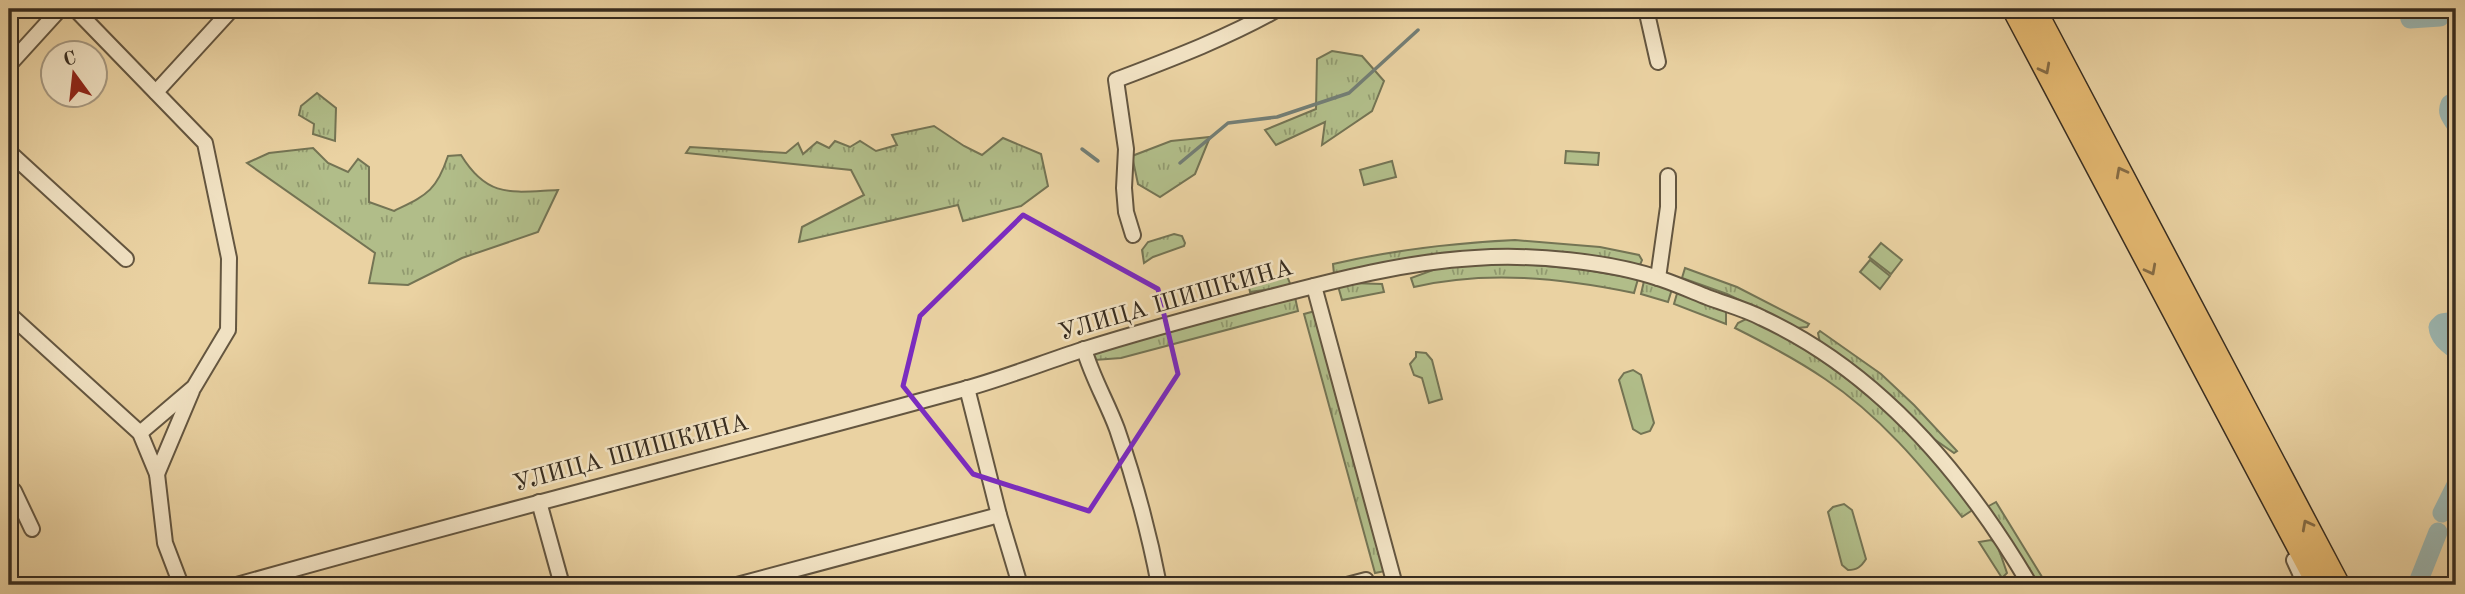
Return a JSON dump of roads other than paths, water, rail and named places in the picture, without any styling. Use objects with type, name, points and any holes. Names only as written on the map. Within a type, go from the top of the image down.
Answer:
[{"type":"highway","points":[[2013,9],[2318,585]]},
{"type":"highway","points":[[2035,9],[2339,585]]},
{"type":"street","points":[[9,65],[60,9]]},
{"type":"street","points":[[75,9],[205,142],[229,258],[228,330],[194,387],[157,474]]},
{"type":"street","points":[[156,92],[232,9]]},
{"type":"street","points":[[1133,235],[1126,212],[1126,149],[1116,80],[1214,41],[1278,9]]},
{"type":"street","points":[[1646,9],[1658,62]]},
{"type":"street","points":[[9,152],[126,258]]},
{"type":"street","points":[[1658,278],[1668,207],[1668,176]]},
{"type":"street","name":"УЛИЦА ШИШКИНА","points":[[237,585],[967,388],[1158,327],[1314,286],[1397,268],[1477,258],[1549,260],[1606,266],[1658,278],[1761,317],[1807,343],[1859,379],[1907,421],[1954,471],[1996,528],[2030,585]]},
{"type":"street","points":[[1314,286],[1395,585]]},
{"type":"street","points":[[9,314],[140,433],[157,474],[165,543],[181,585]]},
{"type":"street","points":[[1084,349],[1116,427],[1147,524],[1159,585]]},
{"type":"street","points":[[140,433],[194,387]]},
{"type":"street","points":[[967,388],[1020,585]]},
{"type":"street","points":[[9,486],[32,529]]},
{"type":"street","points":[[2266,487],[2279,527],[2301,573],[2302,585]]},
{"type":"street","points":[[539,502],[562,585]]},
{"type":"street","points":[[737,585],[999,515]]},
{"type":"street","points":[[1348,585],[1366,580],[1368,585]]},
{"type":"waterway","points":[[2421,9],[2408,11],[2410,19],[2440,17],[2444,9]]},
{"type":"waterway","points":[[1180,163],[1228,123],[1277,117],[1349,93],[1418,30]]},
{"type":"waterway","points":[[2456,101],[2450,104],[2449,110],[2456,125]]},
{"type":"waterway","points":[[1082,149],[1098,161]]},
{"type":"waterway","points":[[2456,321],[2442,323],[2438,327],[2442,338],[2456,350]]},
{"type":"waterway","points":[[2442,513],[2456,485]]},
{"type":"waterway","points":[[2417,585],[2438,532]]}]
